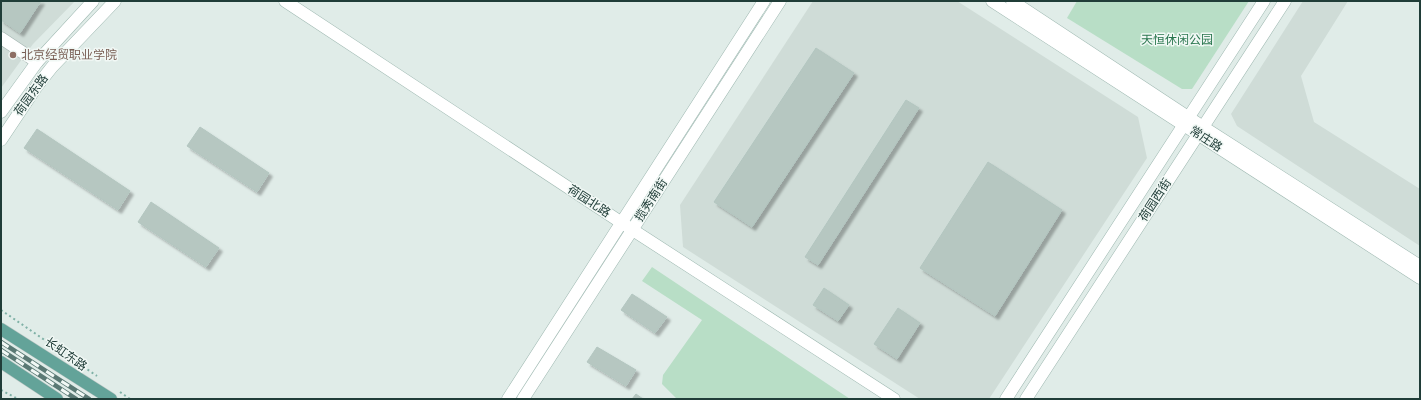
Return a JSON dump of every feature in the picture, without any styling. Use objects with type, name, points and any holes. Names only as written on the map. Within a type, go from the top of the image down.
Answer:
[{"type":"main road","name":"长虹东路","points":[[1,329],[114,395]]},
{"type":"main road","points":[[1,362],[58,399]]},
{"type":"street","name":"荷园东路","points":[[1,112],[36,62],[93,1]]},
{"type":"street","name":"荷园东路","points":[[1,140],[37,86],[52,67],[115,1]]},
{"type":"street","name":"荷园北路","points":[[285,1],[894,399]]},
{"type":"street","name":"揽秀南街","points":[[523,399],[764,1]]},
{"type":"street","name":"揽秀南街","points":[[508,399],[628,226],[780,1]]},
{"type":"street","name":"常庄路","points":[[992,1],[1420,266]]},
{"type":"street","name":"常庄路","points":[[1012,1],[1185,120]]},
{"type":"street","name":"荷园西街","points":[[1006,399],[1185,120],[1264,1]]},
{"type":"street","name":"荷园西街","points":[[1026,399],[1285,1]]},
{"type":"street","points":[[1,38],[36,62]]},
{"type":"street","name":"常庄路","points":[[1201,130],[1420,278]]},
{"type":"path","name":"长虹东路","points":[[1,310],[98,377]]},
{"type":"path","points":[[1,390],[18,399]]},
{"type":"path","points":[[114,395],[130,399]]},
{"type":"shaded area","name":"北京经贸职业学院","points":[[1,1],[75,1],[33,44],[1,88]]},
{"type":"shaded area","points":[[813,1],[957,1],[1138,117],[1147,158],[989,399],[920,399],[683,247],[680,205]]},
{"type":"shaded area","points":[[1303,1],[1348,1],[1301,76],[1314,122],[1420,189],[1420,246],[1237,126],[1231,114]]},
{"type":"green space","name":"天恒休闲公园","points":[[1077,1],[1249,1],[1192,89],[1182,89],[1067,18]]},
{"type":"green space","points":[[652,267],[850,399],[677,399],[662,384],[663,375],[702,320],[642,281]]},
{"type":"building","points":[[1,1],[41,1],[20,33],[1,20]]},
{"type":"building","points":[[816,48],[854,73],[752,227],[714,202]]},
{"type":"building","points":[[906,100],[919,108],[818,265],[805,257]]},
{"type":"building","points":[[200,127],[269,173],[257,192],[187,146]]},
{"type":"building","points":[[37,129],[130,191],[118,210],[24,148]]},
{"type":"building","points":[[988,162],[1062,210],[995,316],[920,268]]},
{"type":"building","points":[[151,202],[219,248],[206,267],[138,222]]},
{"type":"building","points":[[824,288],[849,305],[838,321],[813,305]]},
{"type":"building","points":[[632,294],[667,317],[655,333],[621,310]]},
{"type":"building","points":[[898,308],[920,323],[897,359],[874,344]]},
{"type":"building","points":[[597,347],[636,370],[626,386],[587,362]]},
{"type":"building","points":[[636,394],[643,399],[632,399]]},
{"type":"railway","points":[[1,342],[89,399]]},
{"type":"railway","points":[[1,350],[76,399]]},
{"type":"place","name":"北京经贸职业学院","points":[[13,55]]}]
